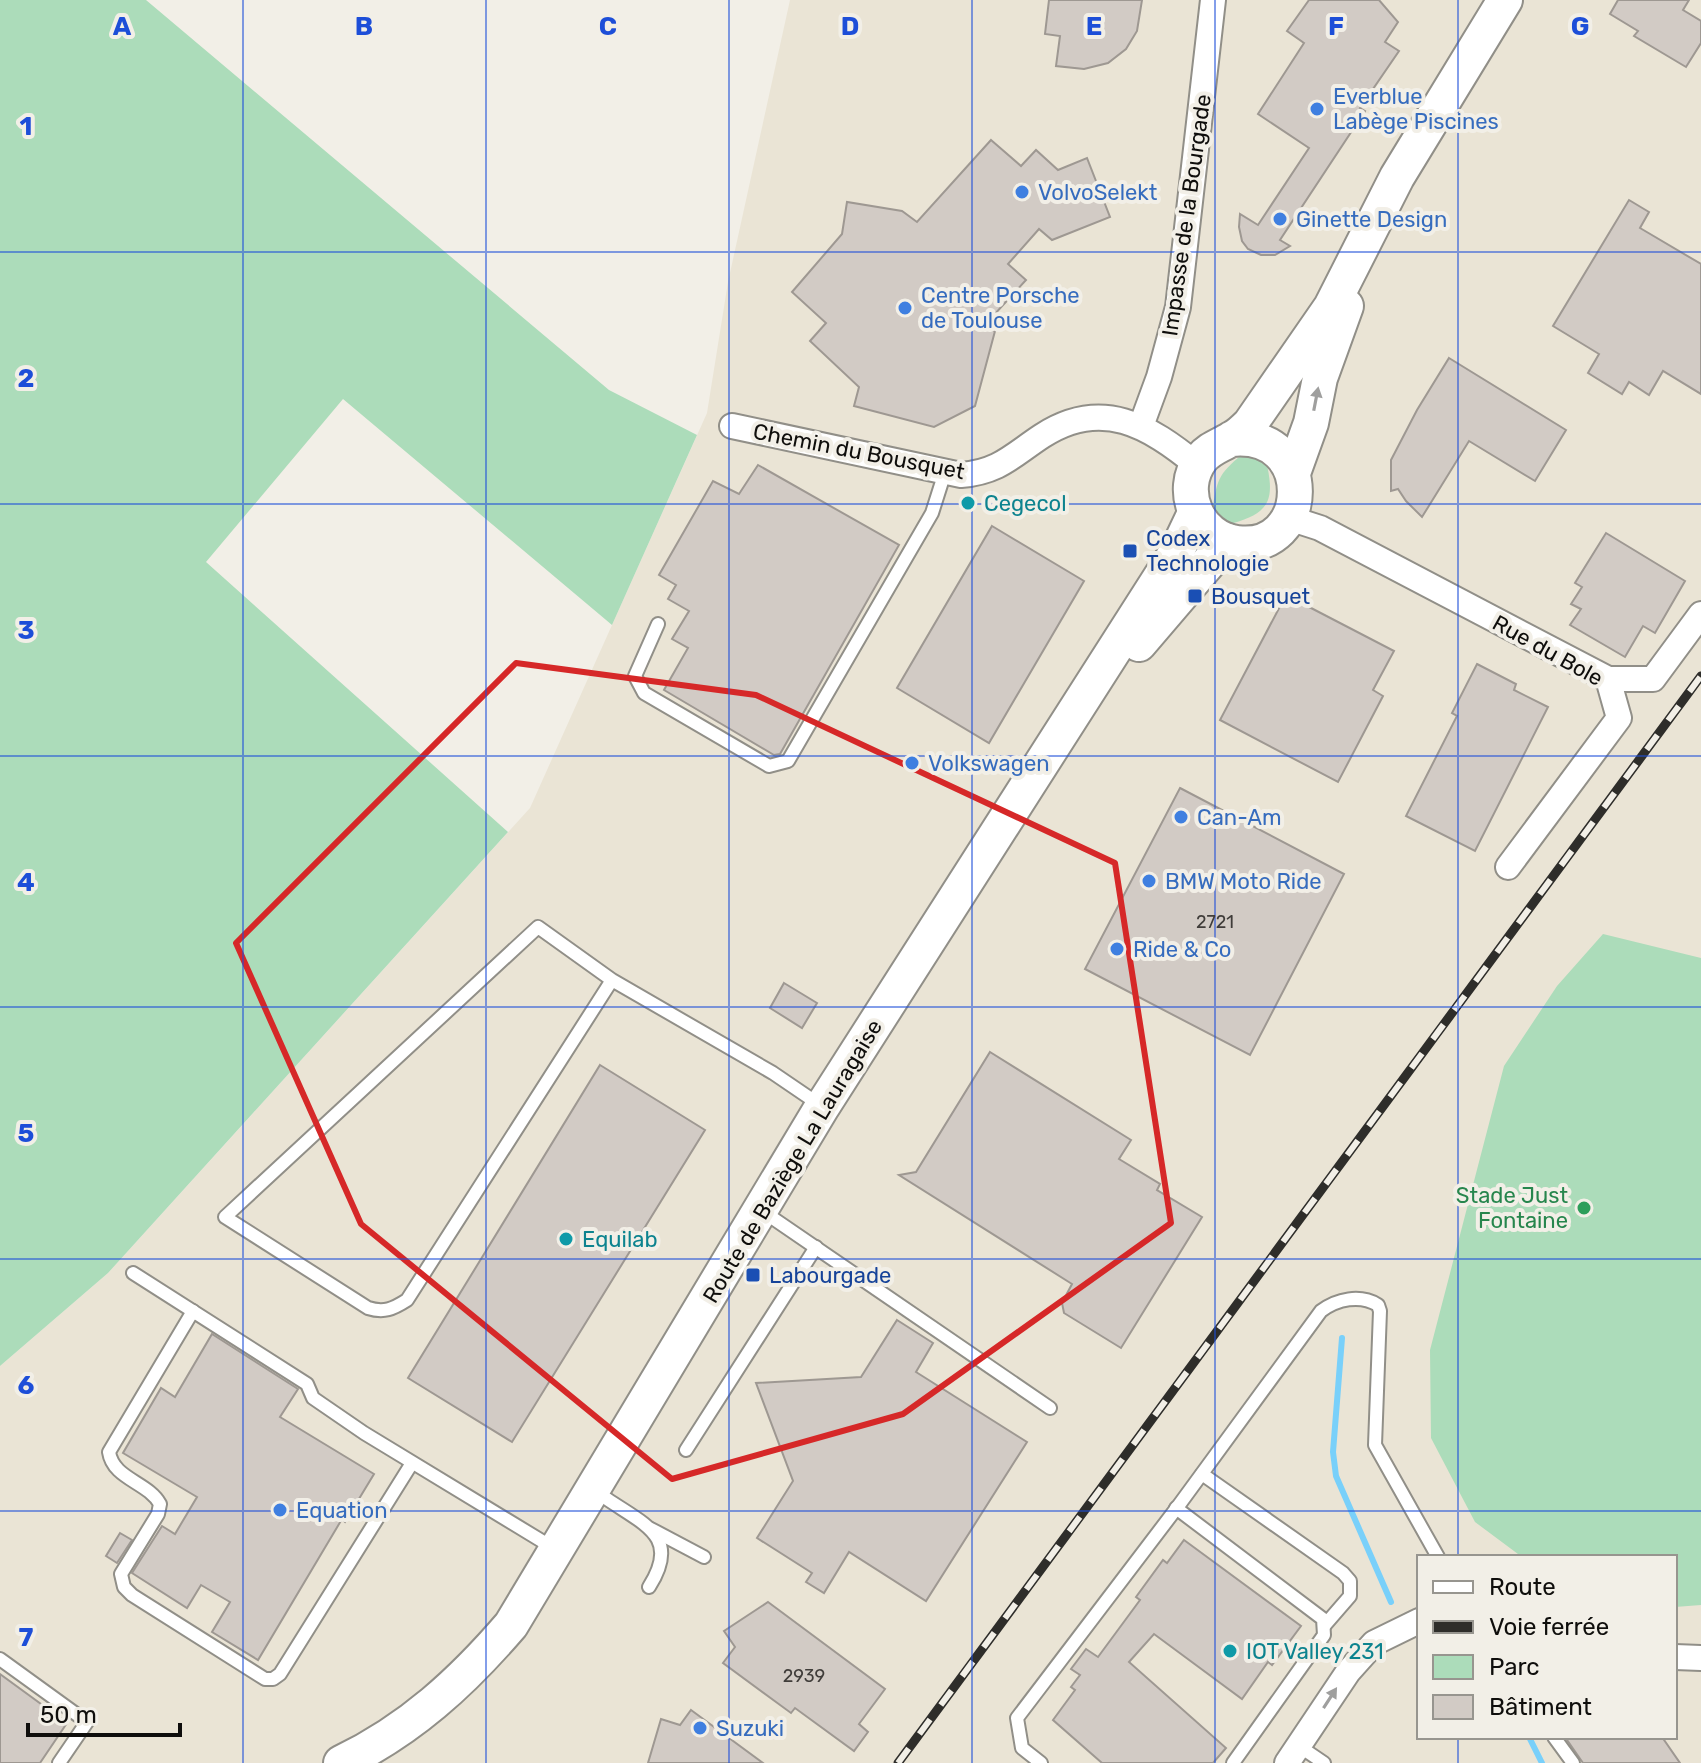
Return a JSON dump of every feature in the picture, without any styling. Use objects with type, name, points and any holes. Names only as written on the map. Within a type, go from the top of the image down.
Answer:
[{"type":"main road","points":[[1232,439],[1245,438],[1269,445],[1280,452],[1293,473],[1296,496],[1289,518],[1263,540],[1239,544],[1212,533],[1195,513],[1191,485],[1197,465],[1212,449],[1232,439],[1250,424],[1331,307],[1397,177],[1505,0]]},
{"type":"main road","points":[[1293,473],[1311,423],[1320,378],[1344,311],[1420,167],[1522,0]]},
{"type":"main road","name":"Route de Baziège La Lauragaise","points":[[341,1763],[400,1729],[443,1698],[511,1625],[822,1107],[1176,553],[1195,513]]},
{"type":"main road","name":"Route de Baziège La Lauragaise","points":[[385,1763],[466,1698],[519,1640],[553,1591],[774,1219],[1115,673],[1227,541]]},
{"type":"street","name":"Impasse de la Bourgade","points":[[1141,426],[1159,377],[1178,307],[1213,0]]},
{"type":"street","name":"Chemin du Bousquet","points":[[732,426],[945,472],[979,474],[997,468],[1043,435],[1067,423],[1105,417],[1141,426],[1170,443],[1197,465]]},
{"type":"street","name":"Rue du Bole","points":[[1289,518],[1320,528],[1608,679],[1619,718],[1508,867]]},
{"type":"street","points":[[1608,679],[1653,679],[1701,614]]},
{"type":"street","points":[[1293,1754],[1348,1672],[1374,1643],[1408,1625]]},
{"type":"street","points":[[1677,1657],[1701,1658]]},
{"type":"lane","points":[[658,624],[635,676],[644,693],[769,766],[788,761],[932,513],[945,472]]},
{"type":"lane","points":[[612,980],[407,1300],[391,1310],[368,1308],[225,1217],[538,927],[612,980],[773,1073],[822,1107]]},
{"type":"lane","points":[[774,1219],[1050,1408]]},
{"type":"lane","points":[[686,1450],[816,1247]]},
{"type":"lane","points":[[133,1273],[307,1384],[313,1398],[412,1463],[558,1550]]},
{"type":"lane","points":[[1041,1763],[1022,1748],[1017,1718],[1321,1311],[1339,1301],[1352,1299],[1378,1305],[1382,1320],[1375,1445],[1437,1555]]},
{"type":"lane","points":[[193,1311],[109,1452],[117,1470],[154,1494],[160,1504],[158,1514],[121,1574],[124,1587],[132,1595],[265,1679],[273,1679],[292,1656],[412,1463]]},
{"type":"lane","points":[[1202,1474],[1350,1581],[1350,1596],[1324,1626]]},
{"type":"lane","points":[[607,1499],[651,1529],[704,1557]]},
{"type":"lane","points":[[1176,1508],[1323,1619],[1324,1635],[1233,1763]]},
{"type":"lane","points":[[649,1587],[661,1567],[663,1551],[651,1529]]},
{"type":"lane","points":[[0,1659],[87,1722],[59,1763]]},
{"type":"lane","points":[[1555,1739],[1573,1763]]},
{"type":"lane","points":[[1293,1754],[1324,1763]]},
{"type":"highlighted area","points":[[516,663],[756,695],[1115,863],[1171,1223],[903,1414],[672,1479],[361,1224],[236,943]]},
{"type":"shaded area","points":[[790,0],[1701,0],[1701,1763],[0,1763],[0,1366],[108,1273],[530,808],[707,413],[728,282]]},
{"type":"green space","points":[[0,0],[146,0],[609,390],[697,435],[612,625],[343,399],[206,562],[508,832],[108,1273],[0,1366]]},
{"type":"green space","points":[[1247,450],[1265,457],[1269,495],[1261,510],[1253,516],[1226,525],[1212,513],[1216,491],[1225,471]]},
{"type":"green space","name":"Stade Just Fontaine","points":[[1603,934],[1701,958],[1701,1605],[1677,1607],[1677,1555],[1519,1555],[1475,1522],[1431,1438],[1430,1350],[1504,1066],[1557,986]]},
{"type":"building","points":[[1049,0],[1142,0],[1137,31],[1126,49],[1108,63],[1084,69],[1056,66],[1060,36],[1045,34]]},
{"type":"building","points":[[1309,0],[1379,0],[1398,22],[1385,42],[1399,51],[1360,108],[1365,111],[1280,240],[1290,246],[1275,255],[1261,255],[1248,249],[1242,241],[1240,214],[1258,225],[1309,148],[1258,114],[1304,43],[1287,31]]},
{"type":"building","points":[[1618,0],[1689,0],[1683,10],[1701,21],[1701,43],[1686,67],[1634,36],[1638,31],[1610,14]]},
{"type":"building","name":"Centre Porsche de Toulouse","points":[[991,140],[1021,166],[1036,150],[1058,170],[1087,158],[1110,217],[1052,240],[1039,229],[1008,264],[1026,280],[981,329],[995,331],[975,406],[934,427],[854,406],[859,387],[810,341],[826,323],[792,292],[842,234],[847,202],[902,211],[917,222]]},
{"type":"building","points":[[1629,200],[1649,212],[1640,228],[1701,264],[1701,394],[1663,371],[1649,395],[1629,382],[1622,394],[1588,373],[1599,354],[1553,326]]},
{"type":"building","points":[[1449,358],[1566,430],[1535,481],[1469,441],[1422,517],[1398,489],[1391,491],[1391,460]]},
{"type":"building","points":[[758,465],[899,545],[780,754],[774,755],[664,690],[688,648],[672,639],[689,611],[668,599],[676,585],[659,575],[713,481],[739,494]]},
{"type":"building","points":[[992,526],[1084,581],[989,743],[897,688]]},
{"type":"building","points":[[1606,533],[1685,581],[1655,633],[1643,626],[1625,657],[1570,625],[1581,609],[1571,604],[1582,587],[1575,583]]},
{"type":"building","points":[[1286,595],[1394,651],[1373,690],[1383,696],[1338,782],[1220,720]]},
{"type":"building","points":[[1477,664],[1516,684],[1514,690],[1548,707],[1475,851],[1406,816],[1457,716],[1452,713]]},
{"type":"building","points":[[1180,788],[1344,874],[1250,1055],[1085,969]]},
{"type":"building","points":[[784,983],[817,1003],[802,1028],[770,1008]]},
{"type":"building","points":[[990,1052],[1131,1140],[1119,1159],[1160,1184],[1157,1190],[1202,1217],[1121,1348],[1064,1313],[1062,1303],[1072,1284],[899,1175],[916,1172]]},
{"type":"building","name":"Equilab","points":[[600,1065],[705,1130],[512,1442],[408,1378]]},
{"type":"building","points":[[897,1320],[933,1343],[916,1372],[1027,1442],[926,1601],[849,1552],[824,1593],[806,1582],[812,1573],[757,1538],[793,1481],[756,1383],[861,1377]]},
{"type":"building","points":[[212,1334],[298,1389],[280,1417],[374,1474],[345,1522],[342,1519],[258,1660],[212,1632],[230,1602],[201,1585],[187,1608],[132,1573],[162,1526],[175,1534],[197,1497],[123,1453],[161,1388],[175,1397]]},
{"type":"building","points":[[120,1533],[132,1540],[117,1563],[106,1556]]},
{"type":"building","name":"IOT Valley 231","points":[[1184,1540],[1301,1626],[1272,1665],[1268,1662],[1242,1699],[1154,1634],[1129,1662],[1226,1748],[1213,1763],[1102,1763],[1053,1720],[1075,1690],[1071,1687],[1080,1675],[1071,1669],[1086,1649],[1098,1657],[1140,1600],[1136,1597],[1163,1560],[1167,1563]]},
{"type":"building","points":[[768,1602],[885,1689],[859,1724],[868,1732],[854,1751],[795,1708],[791,1713],[723,1663],[735,1647],[724,1631]]},
{"type":"building","points":[[0,1674],[67,1723],[40,1763],[0,1763]]},
{"type":"building","points":[[691,1710],[763,1763],[648,1763],[661,1719],[680,1725]]},
{"type":"building","points":[[1566,1739],[1663,1739],[1680,1763],[1583,1763]]},
{"type":"waterway","points":[[1342,1338],[1333,1452],[1336,1476],[1391,1602]]},
{"type":"waterway","points":[[1530,1739],[1542,1763]]},
{"type":"railway","points":[[898,1763],[1701,676]]},
{"type":"place","name":"Everblue Labège Piscines","points":[[1317,109]]},
{"type":"place","name":"VolvoSelekt","points":[[1022,192]]},
{"type":"place","name":"Ginette Design","points":[[1280,219]]},
{"type":"place","name":"Centre Porsche de Toulouse","points":[[905,308]]},
{"type":"place","name":"Cegecol","points":[[968,503]]},
{"type":"place","name":"Codex Technologie","points":[[1130,551]]},
{"type":"place","name":"Bousquet","points":[[1195,596]]},
{"type":"place","name":"Volkswagen","points":[[912,763]]},
{"type":"place","name":"Can-Am","points":[[1181,817]]},
{"type":"place","name":"BMW Moto Ride","points":[[1149,881]]},
{"type":"place","name":"Ride & Co","points":[[1117,949]]},
{"type":"place","name":"Stade Just Fontaine","points":[[1584,1208]]},
{"type":"place","name":"Equilab","points":[[566,1239]]},
{"type":"place","name":"Labourgade","points":[[753,1275]]},
{"type":"place","name":"Equation","points":[[280,1510]]},
{"type":"place","name":"IOT Valley 231","points":[[1230,1651]]},
{"type":"place","name":"Suzuki","points":[[700,1728]]}]
